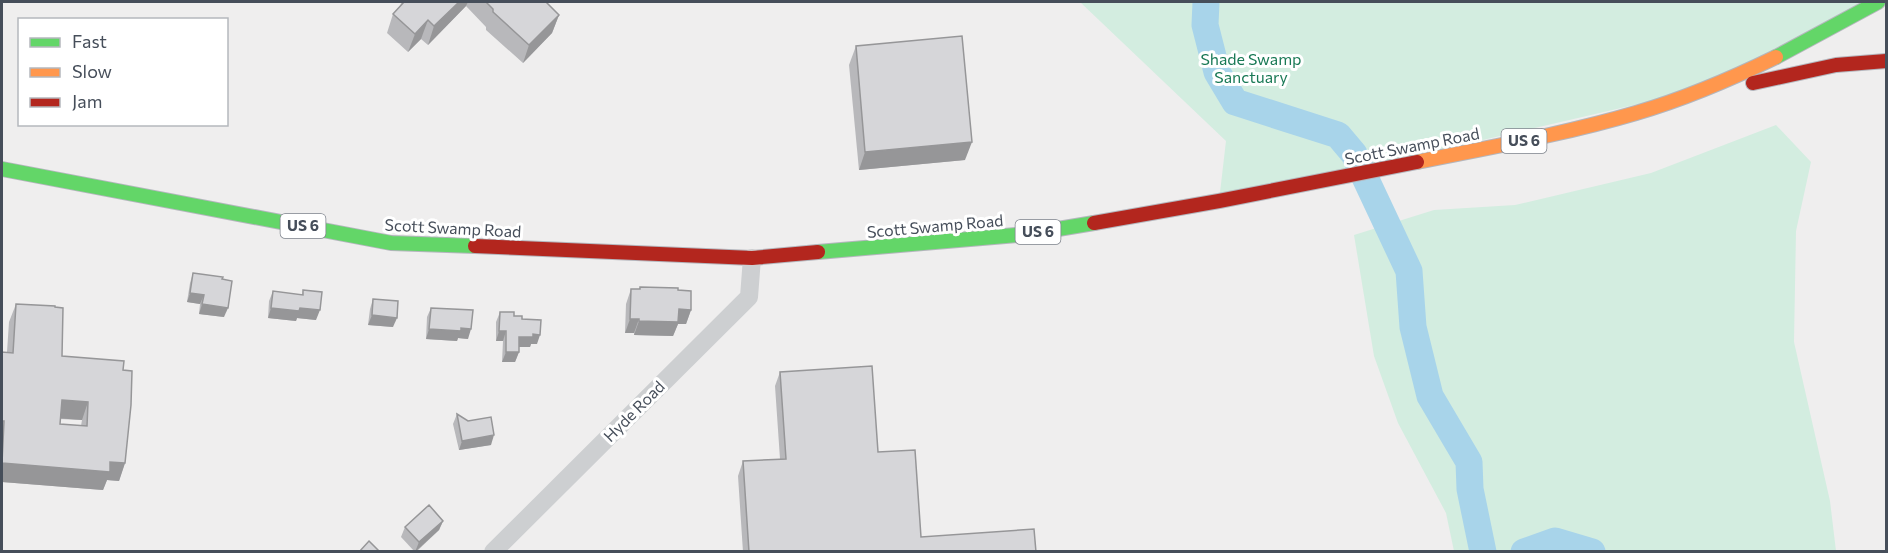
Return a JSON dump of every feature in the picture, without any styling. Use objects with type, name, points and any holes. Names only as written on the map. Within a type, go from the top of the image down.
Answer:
[{"type":"highway","name":"Scott Swamp Road","points":[[2,169],[392,243],[752,258],[1028,234],[1320,181],[1542,137],[1595,124],[1653,108],[1764,63],[1830,30],[1878,2]]},
{"type":"highway","points":[[1653,108],[1818,68],[1851,62],[1887,61]]},
{"type":"street","name":"Hyde Road","points":[[493,552],[749,297],[752,258]]},
{"type":"green space","name":"Shade Swamp Sanctuary","points":[[1080,2],[1878,2],[1703,89],[1219,201],[1226,141]]},
{"type":"green space","points":[[1776,125],[1811,162],[1796,231],[1794,342],[1830,501],[1836,551],[1454,551],[1446,513],[1398,423],[1374,356],[1354,235],[1434,210],[1515,205],[1651,173]]},
{"type":"building","points":[[404,2],[459,2],[434,26],[428,20],[415,34],[393,14]]},
{"type":"building","points":[[486,2],[546,2],[559,15],[529,45],[493,12]]},
{"type":"building","points":[[962,36],[972,142],[865,152],[856,46]]},
{"type":"building","points":[[193,273],[223,277],[222,279],[232,281],[228,308],[202,304],[204,295],[190,293]]},
{"type":"building","points":[[640,287],[678,288],[678,290],[691,291],[691,310],[679,309],[678,322],[630,319],[631,289],[640,289]]},
{"type":"building","points":[[303,290],[322,292],[320,310],[300,308],[299,311],[271,308],[273,291],[303,295]]},
{"type":"building","points":[[373,299],[398,301],[397,318],[372,315]]},
{"type":"building","points":[[16,304],[55,306],[63,308],[62,356],[124,361],[123,370],[132,371],[125,463],[110,462],[110,472],[2,463],[4,421],[2,421],[2,352],[13,353]],"holes":[[[62,400],[88,402],[87,426],[60,424]]]},
{"type":"building","points":[[431,308],[473,310],[471,329],[461,328],[461,331],[429,329]]},
{"type":"building","points":[[500,312],[514,312],[514,316],[522,316],[522,319],[541,320],[540,335],[519,337],[519,352],[506,352],[506,331],[499,331]]},
{"type":"building","points":[[872,366],[878,452],[915,450],[921,537],[1034,529],[1036,552],[749,552],[743,461],[786,459],[780,372]]},
{"type":"building","points":[[457,414],[468,421],[491,417],[494,435],[462,441]]},
{"type":"building","points":[[429,505],[443,521],[419,542],[405,527]]},
{"type":"building","points":[[369,541],[380,552],[359,552]]},
{"type":"waterway","points":[[1206,2],[1205,25],[1217,72],[1235,102],[1338,135],[1354,154],[1409,271],[1413,327],[1430,396],[1469,462],[1470,489],[1483,552]]},
{"type":"waterway","points":[[1524,552],[1555,541],[1592,552]]},
{"type":"traffic: fast","points":[[1776,57],[1878,2]]},
{"type":"traffic: fast","points":[[2,169],[391,243],[475,246]]},
{"type":"traffic: fast","points":[[818,252],[1028,234],[1094,223]]},
{"type":"traffic: slow","points":[[1417,162],[1609,121],[1707,88],[1776,57]]},
{"type":"traffic: jam","points":[[1753,83],[1836,65],[1886,61]]},
{"type":"traffic: jam","points":[[1094,223],[1417,162]]},
{"type":"traffic: jam","points":[[475,246],[752,258],[818,252]]}]
